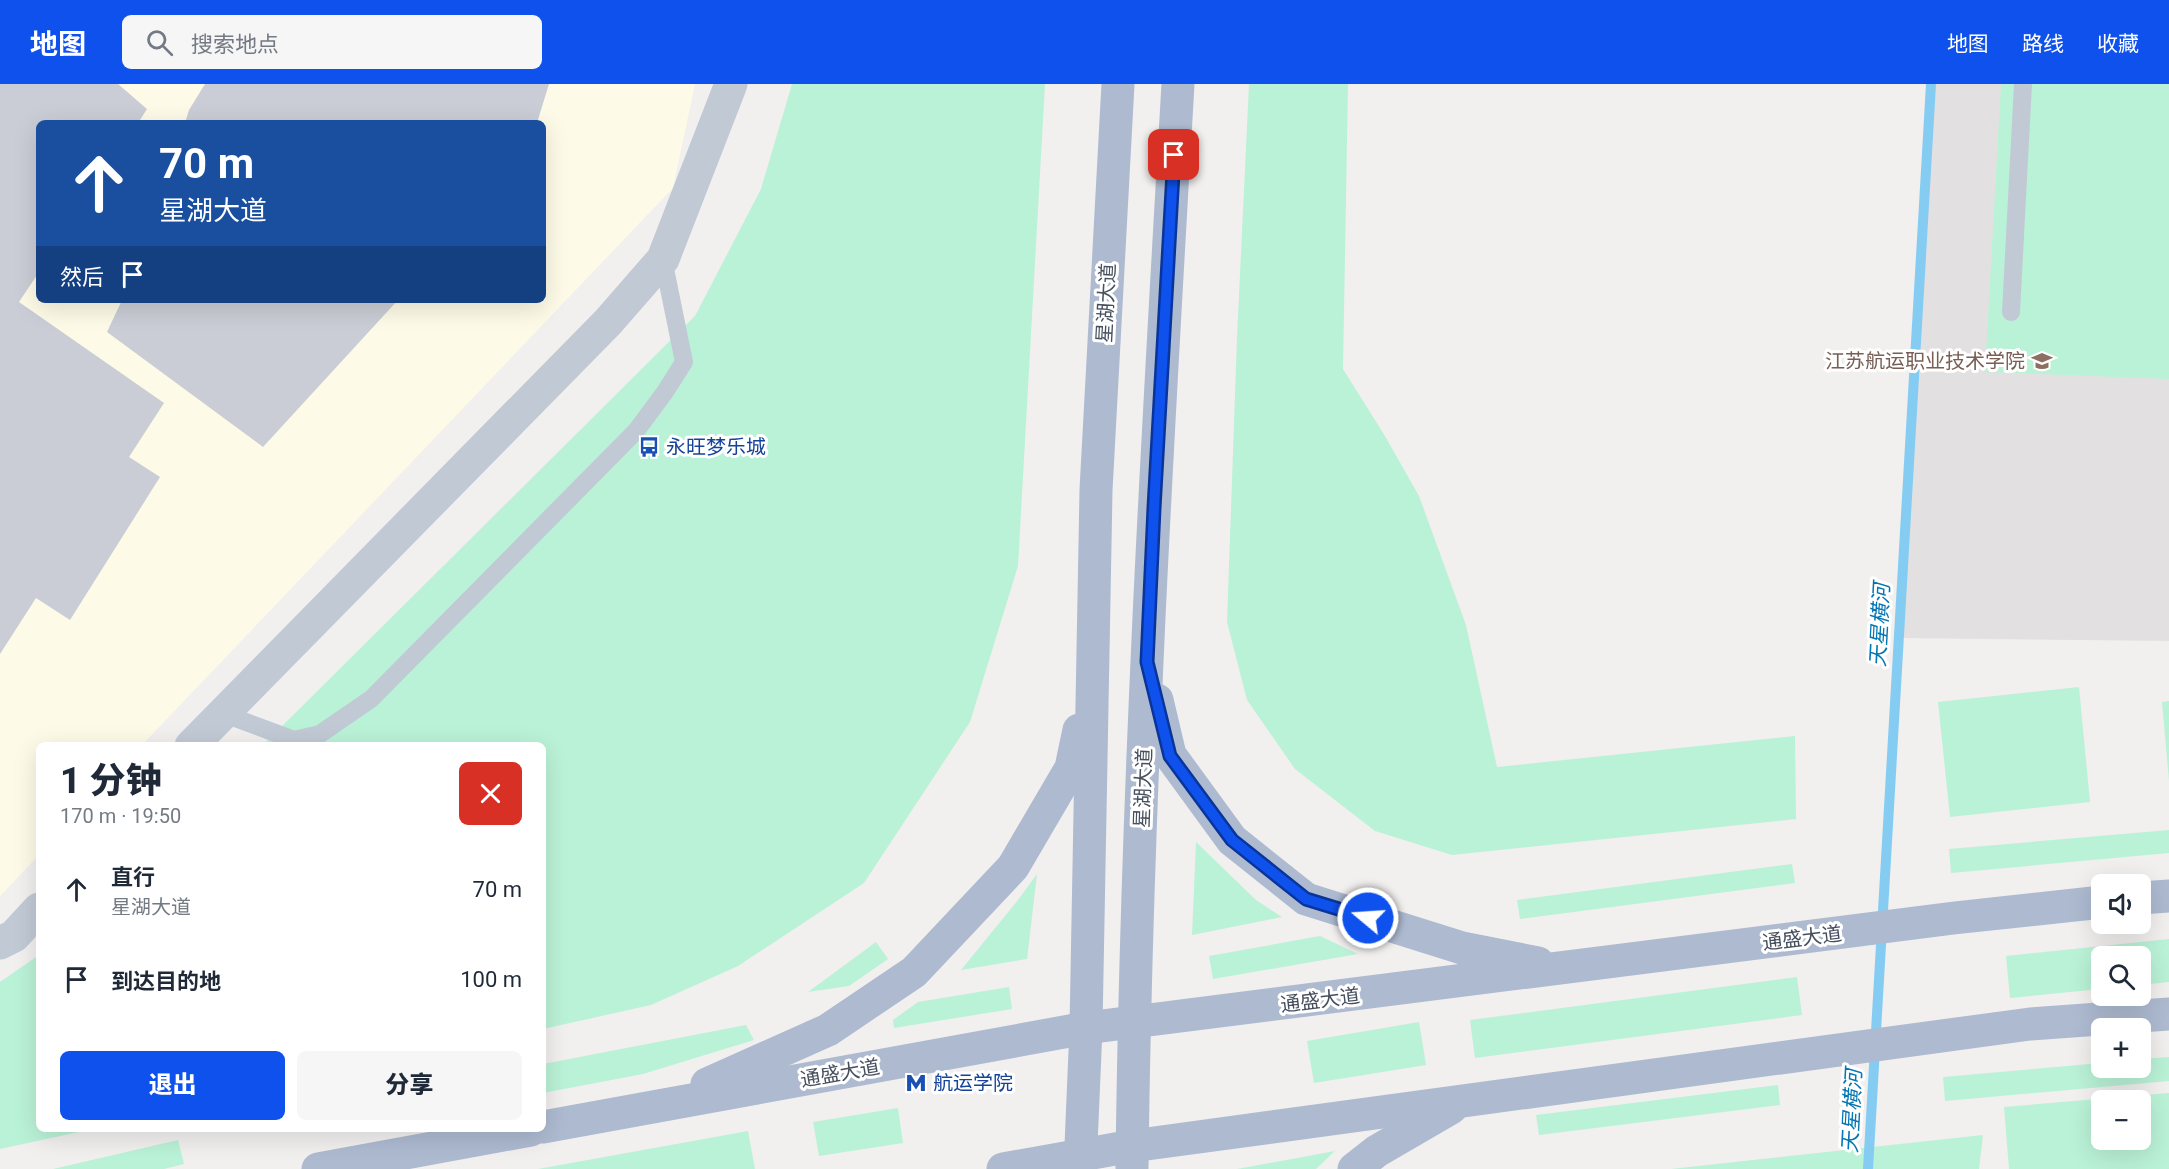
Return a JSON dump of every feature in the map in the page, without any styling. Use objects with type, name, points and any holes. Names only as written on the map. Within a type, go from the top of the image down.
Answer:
[{"type":"main road","name":"星湖大道","points":[[1081,1163],[1086,1028],[1096,490],[1119,84]]},
{"type":"main road","name":"星湖大道","points":[[1132,1158],[1134,1023],[1147,662],[1178,84]]},
{"type":"main road","points":[[1147,662],[1170,756],[1232,840],[1306,899],[1462,948],[1566,968]]},
{"type":"main road","points":[[594,1118],[715,1081],[828,1030],[914,972],[1013,867],[1071,768],[1093,666]]},
{"type":"main road","points":[[2151,897],[2169,896]]},
{"type":"main road","name":"通盛大道","points":[[546,1126],[1086,1028],[1954,918],[2091,903]]},
{"type":"main road","points":[[1003,1169],[1132,1158],[1465,1101],[2030,1024],[2169,1014]]},
{"type":"main road","points":[[1353,1169],[1377,1151],[1465,1101]]},
{"type":"main road","points":[[318,1169],[520,1132]]},
{"type":"street","points":[[196,742],[608,322],[663,260],[731,84]]},
{"type":"street","points":[[0,943],[14,936],[36,912]]},
{"type":"lane","points":[[2011,312],[2023,84]]},
{"type":"lane","points":[[222,713],[294,740],[320,734],[354,711],[371,699],[636,431],[684,362],[663,260]]},
{"type":"shaded area","points":[[0,84],[695,84],[673,188],[145,742],[36,742],[36,858],[0,896]]},
{"type":"shaded area","name":"江苏航运职业技术学院","points":[[1931,84],[2169,84],[2169,641],[1899,638]]},
{"type":"green space","points":[[792,84],[1045,84],[1018,566],[970,722],[864,883],[738,966],[651,1005],[546,1028],[546,742],[266,742],[695,316],[761,189]]},
{"type":"green space","points":[[1249,84],[1348,84],[1343,369],[1419,496],[1466,625],[1497,767],[1795,736],[1796,819],[1452,855],[1375,831],[1295,769],[1247,700],[1227,622]]},
{"type":"green space","points":[[2001,84],[2169,84],[2169,379],[1985,372]]},
{"type":"green space","points":[[2079,687],[2090,802],[1950,817],[1938,702]]},
{"type":"green space","points":[[2169,701],[2169,781],[2162,702]]},
{"type":"green space","points":[[2169,830],[2169,853],[1951,873],[1949,849]]},
{"type":"green space","points":[[1196,842],[1256,900],[1282,917],[1192,935]]},
{"type":"green space","points":[[1792,864],[1795,883],[1520,919],[1517,900]]},
{"type":"green space","points":[[1037,874],[1027,959],[961,970],[1018,900]]},
{"type":"green space","points":[[1320,936],[1358,954],[1213,979],[1209,956]]},
{"type":"green space","points":[[2169,939],[2169,982],[2151,984],[2151,946],[2102,946]]},
{"type":"green space","points":[[876,942],[888,959],[849,986],[808,992]]},
{"type":"green space","points":[[2091,947],[2091,990],[2010,998],[2006,956]]},
{"type":"green space","points":[[36,957],[36,1132],[79,1132],[0,1149],[0,982]]},
{"type":"green space","points":[[1797,977],[1802,1015],[1475,1058],[1470,1020]]},
{"type":"green space","points":[[1009,987],[1012,1009],[894,1028],[893,1020],[918,1002]]},
{"type":"green space","points":[[1419,1022],[1426,1065],[1314,1083],[1307,1041]]},
{"type":"green space","points":[[746,1025],[754,1040],[643,1074],[546,1092],[546,1063]]},
{"type":"green space","points":[[2169,1057],[2169,1081],[1945,1101],[1943,1077],[2091,1064],[2091,1078],[2151,1078],[2151,1058]]},
{"type":"green space","points":[[1778,1085],[1780,1105],[1539,1135],[1536,1115]]},
{"type":"green space","points":[[2169,1093],[2169,1169],[2009,1169],[2004,1107],[2091,1100],[2091,1150],[2151,1150],[2151,1095]]},
{"type":"green space","points":[[898,1108],[903,1143],[819,1156],[813,1122]]},
{"type":"green space","points":[[748,1131],[755,1169],[538,1169]]},
{"type":"green space","points":[[1983,1135],[1979,1169],[1671,1169]]},
{"type":"green space","points":[[178,1140],[184,1164],[164,1169],[53,1169]]},
{"type":"green space","points":[[1335,1151],[1316,1169],[1237,1169]]},
{"type":"building","points":[[0,84],[118,84],[147,109],[140,120],[36,120],[36,276],[19,302],[164,403],[129,457],[160,477],[70,620],[36,598],[0,654]]},
{"type":"building","points":[[205,84],[549,84],[538,120],[186,120],[189,110]]},
{"type":"building","points":[[121,303],[395,303],[263,447],[107,332]]},
{"type":"waterway","name":"天星横河","points":[[1868,1169],[1931,84]]},
{"type":"place","name":"江苏航运职业技术学院","points":[[2042,361]]},
{"type":"place","name":"永旺梦乐城","points":[[649,447]]},
{"type":"place","name":"航运学院","points":[[916,1083]]},
{"type":"route","points":[[1174,155],[1147,662],[1170,756],[1232,840],[1306,899],[1368,918]]}]
